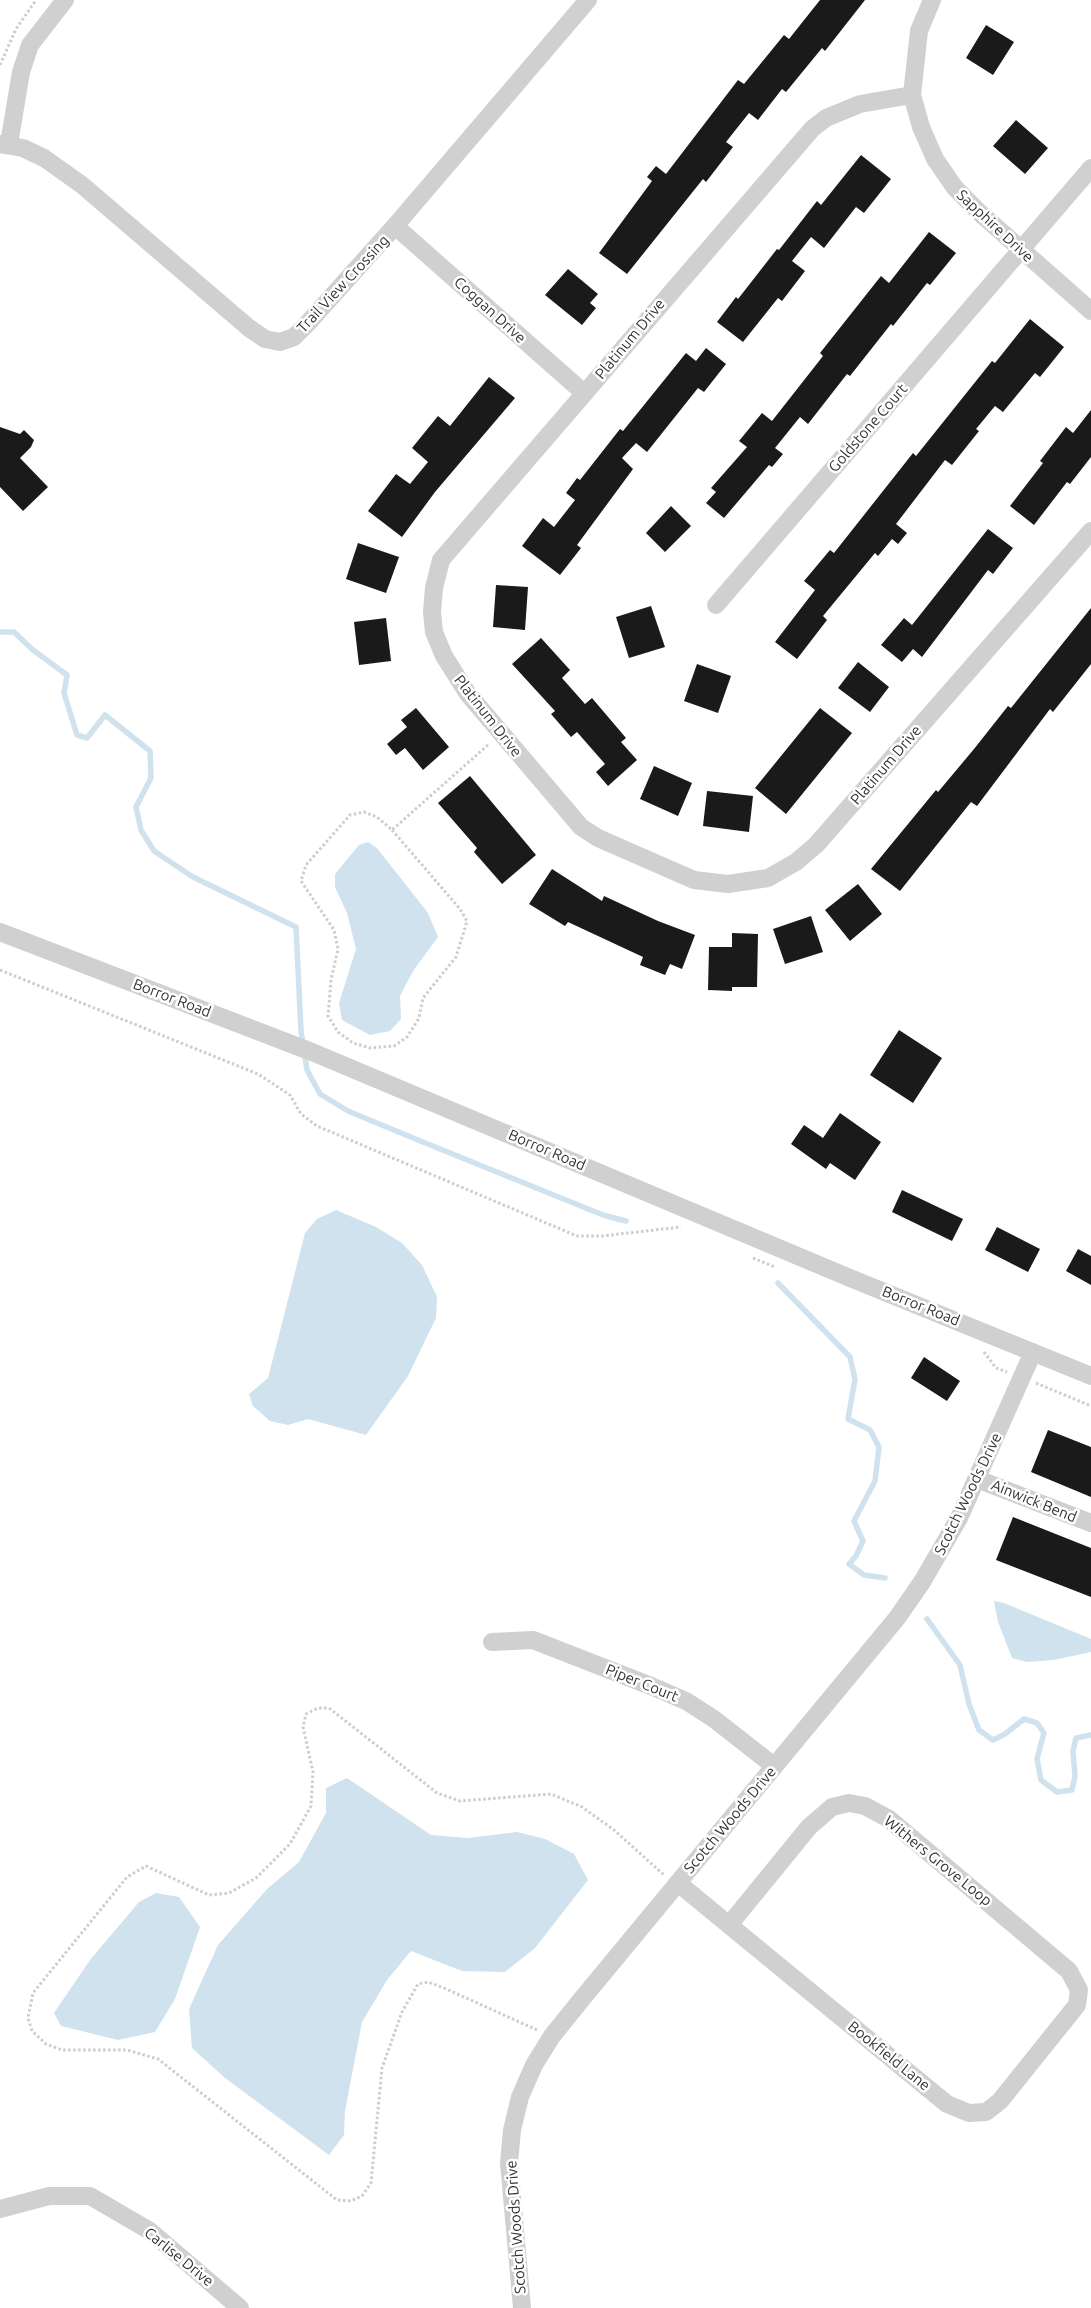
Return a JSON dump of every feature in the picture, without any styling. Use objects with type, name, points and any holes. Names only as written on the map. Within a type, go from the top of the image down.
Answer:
[{"type":"street","points":[[4,144],[21,72],[30,45],[65,0]]},
{"type":"street","name":"Trail View Crossing","points":[[4,144],[44,158],[82,185],[249,328],[265,339],[280,342],[294,337],[307,324],[395,226],[588,0]]},
{"type":"street","points":[[912,95],[919,31],[932,0]]},
{"type":"street","name":"Sapphire Drive","points":[[912,95],[921,128],[935,159],[955,188],[1021,250],[1091,311]]},
{"type":"street","name":"Platinum Drive","points":[[912,95],[860,104],[826,118],[812,128],[441,560],[436,574],[432,612],[438,640],[455,676],[564,810],[581,827],[598,838],[694,880],[728,884],[768,878],[796,862],[816,845],[1091,531]]},
{"type":"street","name":"Goldstone Court","points":[[716,605],[1091,168]]},
{"type":"street","name":"Coggan Drive","points":[[395,226],[584,394]]},
{"type":"street","name":"Borror Road","points":[[0,932],[304,1049],[850,1278],[1091,1376]]},
{"type":"street","name":"Scotch Woods Drive","points":[[522,2308],[510,2172],[512,2130],[520,2097],[534,2065],[552,2037],[897,1618],[944,1546],[977,1478],[1033,1352]]},
{"type":"street","name":"Ainwick Bend","points":[[977,1478],[1091,1524]]},
{"type":"street","name":"Piper Court","points":[[492,1642],[534,1640],[677,1697],[714,1719],[774,1766]]},
{"type":"street","name":"Withers Grove Loop","points":[[730,1925],[809,1827],[832,1807],[849,1803],[865,1806],[889,1819],[1070,1971],[1079,1990]]},
{"type":"street","name":"Bookfield Lane","points":[[677,1884],[730,1925],[947,2104],[969,2113],[986,2112],[1000,2101],[1077,2005],[1079,1990]]},
{"type":"street","name":"Carlise Drive","points":[[0,2209],[49,2196],[90,2196],[150,2231],[240,2308]]},
{"type":"path","points":[[392,830],[501,734]]},
{"type":"path","points":[[364,812],[377,817],[392,830],[460,909],[467,921],[456,957],[424,998],[419,1018],[407,1037],[394,1046],[370,1048],[353,1044],[338,1032],[328,1016],[331,980],[338,949],[334,930],[302,881],[306,866],[350,815],[364,812]]},
{"type":"path","points":[[0,970],[258,1074],[290,1095],[301,1114],[317,1126],[576,1236],[602,1236],[680,1226],[687,1229]]},
{"type":"path","points":[[749,1256],[783,1270]]},
{"type":"path","points":[[977,1348],[985,1352],[996,1368],[1091,1406]]},
{"type":"path","points":[[552,2037],[444,1988],[428,1982],[418,1984],[402,2012],[382,2068],[371,2183],[362,2196],[351,2201],[336,2200],[158,2059],[127,2050],[62,2050],[46,2044],[32,2031],[28,2018],[33,1993],[128,1877],[146,1866],[209,1895],[229,1893],[256,1878],[290,1844],[311,1806],[313,1772],[303,1727],[306,1714],[318,1708],[329,1708],[437,1793],[460,1801],[551,1794],[582,1807],[614,1830],[677,1884]]},
{"type":"water","points":[[368,842],[377,848],[428,913],[438,937],[413,971],[400,996],[401,1019],[390,1031],[370,1035],[342,1020],[339,1003],[356,949],[347,913],[335,887],[335,874],[359,845]]},
{"type":"water","points":[[336,1210],[376,1227],[402,1243],[422,1265],[437,1297],[436,1318],[408,1376],[366,1435],[308,1419],[288,1425],[270,1421],[253,1406],[249,1394],[268,1378],[305,1233],[317,1219]]},
{"type":"water","points":[[994,1601],[1004,1603],[1091,1639],[1091,1652],[1054,1660],[1027,1662],[1012,1658],[998,1622]]},
{"type":"water","points":[[347,1778],[431,1835],[468,1838],[517,1832],[545,1839],[574,1854],[588,1880],[535,1948],[505,1972],[462,1971],[411,1951],[387,1980],[362,2022],[345,2111],[344,2135],[329,2155],[225,2078],[192,2048],[189,2009],[218,1945],[267,1889],[299,1862],[326,1813],[326,1788]]},
{"type":"water","points":[[156,1893],[179,1897],[200,1927],[175,1999],[155,2032],[118,2040],[61,2026],[54,2013],[90,1960],[139,1902]]},
{"type":"building","points":[[820,0],[865,0],[825,51],[822,48],[786,92],[782,89],[758,120],[749,113],[726,142],[733,147],[706,182],[703,179],[627,274],[599,253],[652,181],[647,177],[656,166],[666,174],[738,80],[744,84],[784,35],[789,39]]},
{"type":"building","points":[[986,25],[1014,42],[993,75],[966,58]]},
{"type":"building","points":[[1016,120],[1048,148],[1025,174],[993,146]]},
{"type":"building","points":[[861,155],[891,179],[864,213],[856,207],[824,248],[811,237],[792,261],[805,271],[782,301],[778,298],[743,342],[717,322],[736,297],[738,299],[777,249],[779,250],[817,201],[821,205]]},
{"type":"building","points":[[929,232],[956,253],[930,285],[927,283],[893,326],[891,324],[850,376],[847,374],[808,424],[800,417],[775,448],[783,454],[772,467],[769,465],[724,518],[706,503],[716,492],[711,488],[747,447],[739,441],[762,413],[772,421],[823,356],[820,353],[881,276],[889,283]]},
{"type":"building","points":[[568,269],[598,294],[590,303],[596,308],[582,325],[545,295]]},
{"type":"building","points":[[1030,319],[1064,347],[1040,377],[1035,373],[1003,412],[995,406],[976,429],[979,431],[952,465],[945,460],[896,524],[907,533],[898,544],[892,539],[878,556],[875,553],[823,616],[827,620],[797,659],[775,642],[815,590],[804,581],[830,550],[834,553],[913,453],[916,456],[992,361],[995,363]]},
{"type":"building","points":[[706,348],[726,364],[704,392],[698,388],[647,452],[636,443],[622,458],[633,469],[577,545],[581,548],[560,575],[522,546],[543,518],[554,527],[575,500],[566,493],[577,478],[580,480],[620,429],[623,431],[686,353],[696,361]]},
{"type":"building","points":[[489,377],[515,398],[435,492],[402,537],[368,511],[396,474],[410,484],[428,462],[412,448],[438,416],[450,426]]},
{"type":"building","points":[[1091,410],[1091,457],[1070,484],[1067,482],[1034,525],[1010,506],[1043,463],[1040,461],[1066,427],[1073,433]]},
{"type":"building","points":[[0,427],[20,434],[24,430],[34,440],[31,447],[20,458],[48,487],[23,511],[0,487]]},
{"type":"building","points":[[671,506],[691,526],[665,552],[646,533]]},
{"type":"building","points":[[988,529],[1013,548],[993,574],[988,570],[922,657],[913,649],[902,662],[881,645],[904,618],[912,625]]},
{"type":"building","points":[[358,543],[399,557],[386,593],[346,579]]},
{"type":"building","points":[[496,585],[528,587],[525,630],[493,627]]},
{"type":"building","points":[[651,606],[665,647],[629,658],[616,617]]},
{"type":"building","points":[[1091,608],[1091,664],[1053,712],[1050,709],[977,806],[971,802],[900,891],[871,869],[936,790],[938,792],[1008,706],[1011,708]]},
{"type":"building","points":[[386,618],[391,661],[359,665],[354,622]]},
{"type":"building","points":[[541,638],[570,670],[562,678],[585,704],[592,698],[626,738],[621,742],[637,760],[608,786],[596,772],[605,764],[577,732],[571,737],[551,714],[555,711],[512,664]]},
{"type":"building","points":[[858,662],[889,687],[870,712],[838,688]]},
{"type":"building","points":[[697,664],[731,676],[718,713],[684,701]]},
{"type":"building","points":[[416,708],[449,747],[423,770],[405,748],[396,755],[387,744],[407,727],[401,720]]},
{"type":"building","points":[[820,708],[852,733],[786,814],[755,788]]},
{"type":"building","points":[[654,766],[692,783],[678,816],[640,799]]},
{"type":"building","points":[[470,776],[536,855],[502,884],[474,852],[477,848],[438,803]]},
{"type":"building","points":[[707,791],[753,796],[749,832],[703,826]]},
{"type":"building","points":[[552,869],[602,901],[604,896],[658,921],[695,935],[682,969],[670,964],[665,975],[640,965],[643,957],[568,922],[565,926],[529,904]]},
{"type":"building","points":[[858,884],[882,914],[850,941],[825,910]]},
{"type":"building","points":[[811,916],[823,952],[785,964],[773,929]]},
{"type":"building","points":[[732,933],[758,934],[757,987],[732,987],[732,991],[708,990],[709,947],[732,947]]},
{"type":"building","points":[[899,1030],[942,1058],[913,1103],[870,1075]]},
{"type":"building","points":[[840,1113],[881,1142],[855,1180],[830,1163],[826,1169],[791,1144],[804,1125],[823,1138]]},
{"type":"building","points":[[902,1190],[963,1219],[952,1241],[892,1212]]},
{"type":"building","points":[[997,1227],[1040,1249],[1028,1272],[985,1250]]},
{"type":"building","points":[[1078,1249],[1091,1256],[1091,1285],[1066,1271]]},
{"type":"building","points":[[924,1357],[960,1381],[947,1401],[911,1378]]},
{"type":"building","points":[[1048,1430],[1091,1447],[1091,1497],[1031,1472]]},
{"type":"building","points":[[1013,1517],[1091,1548],[1091,1597],[996,1560]]},
{"type":"waterway","points":[[0,632],[14,632],[33,650],[67,675],[64,693],[77,735],[87,738],[105,715],[150,751],[151,778],[136,807],[141,830],[154,851],[193,877],[296,927],[301,1031],[307,1070],[320,1094],[348,1111],[603,1215],[626,1221]]},
{"type":"waterway","points":[[778,1283],[850,1357],[855,1379],[848,1419],[870,1430],[879,1447],[875,1481],[854,1521],[863,1541],[856,1556],[849,1564],[864,1575],[885,1578]]},
{"type":"waterway","points":[[927,1619],[960,1665],[969,1704],[979,1730],[993,1740],[1005,1734],[1024,1719],[1037,1723],[1044,1733],[1037,1759],[1041,1780],[1057,1792],[1072,1790],[1075,1776],[1073,1751],[1076,1738],[1091,1735]]}]
